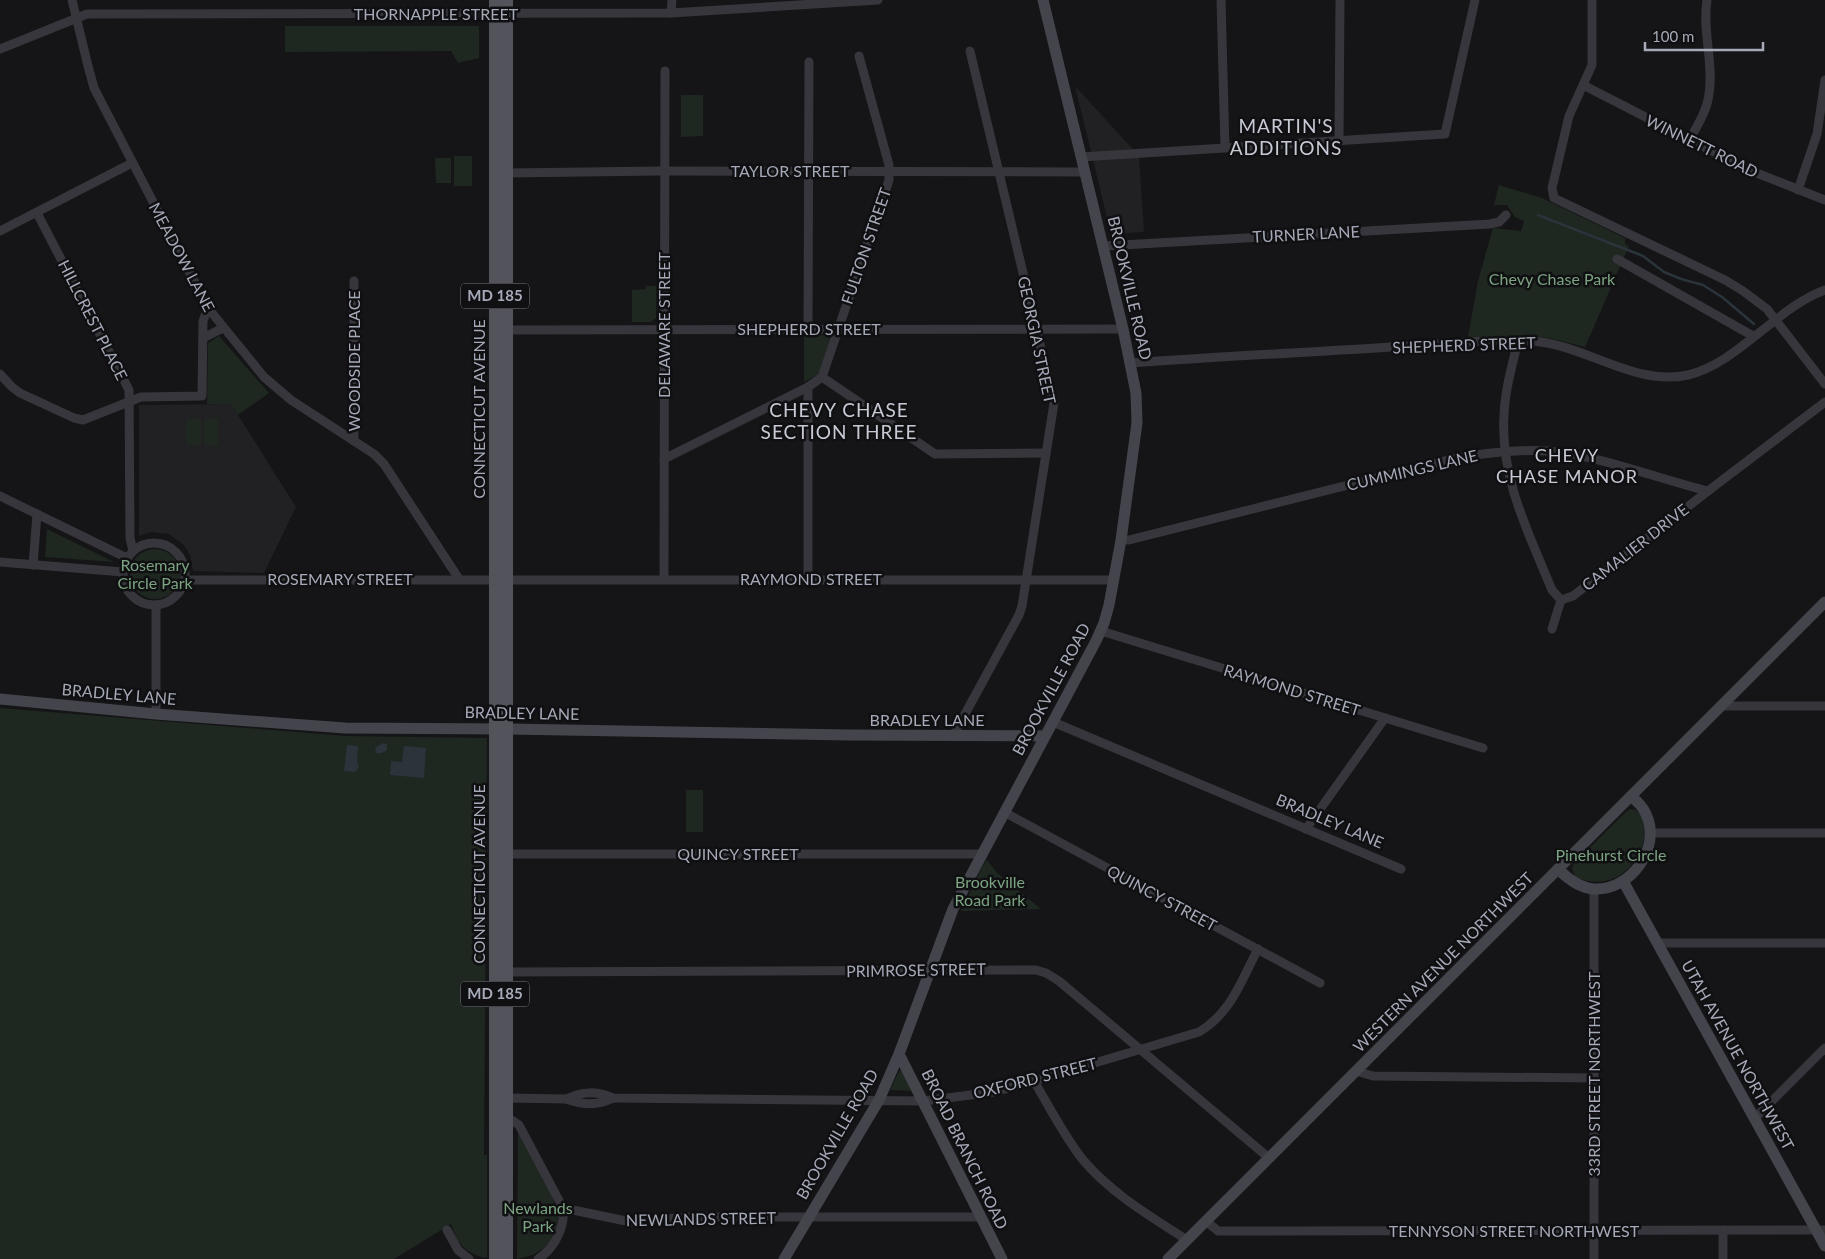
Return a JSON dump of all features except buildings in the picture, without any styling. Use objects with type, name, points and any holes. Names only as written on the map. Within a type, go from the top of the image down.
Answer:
[{"type":"main road","name":"CONNECTICUT AVENUE","points":[[495,0],[501,14]]},
{"type":"main road","name":"CONNECTICUT AVENUE","points":[[495,1259],[501,1098],[501,14],[507,0]]},
{"type":"main road","name":"CONNECTICUT AVENUE","points":[[501,1098],[507,1117],[507,1259]]},
{"type":"street","name":"MEADOW LANE","points":[[72,0],[94,88],[208,308],[264,377],[291,400],[374,454],[389,471],[459,579]]},
{"type":"street","points":[[671,13],[672,0]]},
{"type":"street","name":"THORNAPPLE STREET","points":[[0,49],[87,14],[671,13],[878,0]]},
{"type":"street","name":"BROOKVILLE ROAD","points":[[784,1259],[879,1100],[899,1054],[949,917],[1101,631],[1109,605],[1121,540],[1137,423],[1136,393],[1124,329],[1043,0]]},
{"type":"street","points":[[1221,0],[1225,147]]},
{"type":"street","points":[[1339,141],[1340,0]]},
{"type":"street","points":[[1081,157],[1128,152],[1445,134],[1475,0]]},
{"type":"street","points":[[1592,0],[1592,65],[1569,116],[1564,132],[1552,194],[1554,198],[1725,280],[1743,291],[1767,309],[1825,384]]},
{"type":"street","points":[[1689,141],[1705,109],[1709,94],[1710,82],[1705,18],[1707,0]]},
{"type":"street","name":"GEORGIA STREET","points":[[953,736],[1019,615],[1054,403],[970,51]]},
{"type":"street","name":"FULTON STREET","points":[[822,377],[890,180],[890,172],[859,56]]},
{"type":"street","points":[[808,329],[809,62]]},
{"type":"street","name":"DELAWARE STREET","points":[[664,579],[665,71]]},
{"type":"street","points":[[1798,190],[1817,134],[1825,80]]},
{"type":"street","name":"WINNETT ROAD","points":[[1583,85],[1689,141],[1749,170],[1825,200]]},
{"type":"street","points":[[1,229],[37,213],[132,163]]},
{"type":"street","name":"TAYLOR STREET","points":[[501,173],[664,171],[1084,172]]},
{"type":"street","name":"HILLCREST PLACE","points":[[37,213],[129,390],[130,554]]},
{"type":"street","name":"TURNER LANE","points":[[1104,246],[1490,224],[1499,222],[1506,215]]},
{"type":"street","points":[[1617,260],[1753,336]]},
{"type":"street","name":"WOODSIDE PLACE","points":[[354,281],[354,441]]},
{"type":"street","name":"SHEPHERD STREET","points":[[1131,362],[1518,341],[1571,348],[1639,374],[1662,377],[1689,374],[1709,367],[1726,357],[1794,306],[1825,290]]},
{"type":"street","points":[[0,374],[12,387],[20,392],[78,419],[90,418],[141,397],[202,396],[203,321],[208,308]]},
{"type":"street","points":[[203,338],[223,328]]},
{"type":"street","name":"SHEPHERD STREET","points":[[501,330],[1124,329]]},
{"type":"street","points":[[1518,341],[1506,395],[1504,418],[1506,452],[1511,487],[1516,504],[1552,590],[1561,600],[1552,629]]},
{"type":"street","points":[[664,459],[808,387],[822,377],[935,454],[1046,453]]},
{"type":"street","points":[[808,387],[808,579]]},
{"type":"street","points":[[1708,491],[1825,402]]},
{"type":"street","name":"CUMMINGS LANE","points":[[1121,540],[1129,540],[1166,531],[1456,458],[1506,452],[1547,451],[1594,459],[1708,491]]},
{"type":"street","name":"CAMALIER DRIVE","points":[[1561,600],[1573,596],[1708,491]]},
{"type":"street","points":[[0,496],[130,554]]},
{"type":"street","points":[[33,565],[37,514]]},
{"type":"street","points":[[150,543],[170,546],[183,561],[186,570],[182,590],[175,598],[166,603],[156,605],[145,604],[136,599],[128,592],[124,582],[123,572],[130,554],[141,546],[150,543]]},
{"type":"street","points":[[0,562],[123,572]]},
{"type":"street","name":"ROSEMARY STREET","points":[[185,580],[501,579]]},
{"type":"street","name":"RAYMOND STREET","points":[[501,579],[1114,580]]},
{"type":"street","name":"WESTERN AVENUE NORTHWEST","points":[[1168,1259],[1825,602]]},
{"type":"street","points":[[156,605],[156,714]]},
{"type":"street","name":"RAYMOND STREET","points":[[1101,631],[1483,748]]},
{"type":"street","name":"BRADLEY LANE","points":[[0,700],[345,728],[1045,736]]},
{"type":"street","points":[[1722,706],[1825,706]]},
{"type":"street","points":[[1306,829],[1385,718]]},
{"type":"street","name":"BRADLEY LANE","points":[[1053,722],[1401,869]]},
{"type":"street","points":[[1558,869],[1572,882],[1594,889],[1610,887],[1623,881],[1635,871],[1649,844],[1651,833],[1646,814],[1631,796]]},
{"type":"street","name":"QUINCY STREET","points":[[1004,812],[1320,983]]},
{"type":"street","points":[[1651,833],[1825,833]]},
{"type":"street","name":"QUINCY STREET","points":[[501,854],[982,854]]},
{"type":"street","name":"UTAH AVENUE NORTHWEST","points":[[1623,881],[1754,1119],[1821,1230],[1825,1246]]},
{"type":"street","name":"33RD STREET NORTHWEST","points":[[1594,889],[1594,1259]]},
{"type":"street","points":[[1658,943],[1825,943]]},
{"type":"street","name":"OXFORD STREET","points":[[501,1098],[566,1099],[585,1092],[594,1092],[613,1098],[923,1100],[987,1093],[1199,1032],[1215,1021],[1228,1006],[1258,949]]},
{"type":"street","name":"PRIMROSE STREET","points":[[501,972],[929,971],[1026,968],[1046,973],[1059,981],[1269,1158]]},
{"type":"street","points":[[1754,1119],[1825,1048]]},
{"type":"street","name":"BROAD BRANCH ROAD","points":[[899,1054],[1002,1259]]},
{"type":"street","points":[[1356,1071],[1373,1076],[1594,1078]]},
{"type":"street","points":[[1034,1081],[1070,1142],[1096,1174],[1128,1201],[1187,1240]]},
{"type":"street","points":[[507,1117],[520,1125],[563,1208],[563,1222],[557,1237],[547,1253],[538,1259]]},
{"type":"street","name":"NEWLANDS STREET","points":[[563,1208],[631,1222],[686,1217],[980,1217]]},
{"type":"street","name":"TENNYSON STREET NORTHWEST","points":[[1206,1221],[1218,1231],[1821,1230]]},
{"type":"street","points":[[447,1230],[458,1250],[469,1259]]},
{"type":"street","points":[[1723,1230],[1723,1259]]},
{"type":"shaded area","points":[[1075,86],[1139,156],[1144,232],[1111,234]]},
{"type":"shaded area","points":[[231,404],[296,507],[264,573],[193,571],[190,555],[184,545],[169,534],[151,532],[139,536],[139,405]]},
{"type":"shaded area","points":[[383,743],[387,744],[387,750],[382,753],[376,753],[375,748]]},
{"type":"shaded area","points":[[347,745],[358,746],[357,760],[359,767],[355,772],[344,771]]},
{"type":"shaded area","points":[[404,746],[426,748],[424,778],[390,775],[391,761],[402,762]]},
{"type":"green space","points":[[285,26],[479,26],[479,58],[458,63],[451,51],[285,52]]},
{"type":"green space","points":[[681,95],[703,95],[703,136],[681,137]]},
{"type":"green space","points":[[454,156],[472,156],[472,186],[454,186]]},
{"type":"green space","points":[[435,158],[451,158],[451,183],[436,183]]},
{"type":"green space","name":"Chevy Chase Park","points":[[1499,185],[1542,198],[1625,238],[1625,244],[1629,246],[1585,347],[1549,338],[1529,336],[1468,337],[1478,281],[1493,228],[1521,231],[1524,221],[1515,217],[1507,205],[1494,205]]},
{"type":"green space","points":[[646,286],[657,286],[656,318],[651,322],[632,322],[632,290],[646,289]]},
{"type":"green space","points":[[804,335],[826,335],[831,340],[819,374],[804,382]]},
{"type":"green space","points":[[219,336],[269,393],[238,415],[231,404],[207,404],[208,343]]},
{"type":"green space","points":[[186,419],[201,419],[201,445],[186,445]]},
{"type":"green space","points":[[204,419],[218,419],[218,445],[204,445]]},
{"type":"green space","points":[[47,529],[114,562],[45,557]]},
{"type":"green space","name":"Rosemary Circle Park","points":[[150,549],[160,549],[173,556],[180,569],[180,579],[173,592],[160,599],[150,599],[141,595],[134,588],[130,579],[130,569],[134,560],[141,553]]},
{"type":"green space","points":[[0,708],[345,736],[487,738],[484,1155],[487,1155],[487,1258],[473,1254],[463,1247],[456,1237],[451,1224],[394,1259],[0,1259]]},
{"type":"green space","points":[[686,790],[703,790],[703,832],[686,832]]},
{"type":"green space","name":"Pinehurst Circle","points":[[1631,809],[1640,814],[1644,825],[1644,840],[1638,855],[1628,868],[1614,878],[1597,882],[1575,877],[1572,868],[1574,863]]},
{"type":"green space","name":"Brookville Road Park","points":[[987,860],[997,873],[1041,909],[961,911]]},
{"type":"green space","points":[[899,1071],[902,1071],[914,1091],[890,1090]]},
{"type":"green space","name":"Newlands Park","points":[[518,1130],[552,1196],[558,1215],[557,1228],[544,1248],[533,1255],[517,1259]]},
{"type":"waterway","points":[[1538,215],[1643,256],[1664,272],[1703,285],[1722,297],[1754,324]]},
{"type":"district","name":"MARTIN'S ADDITIONS","points":[[1286,137]]},
{"type":"district","name":"CHEVY CHASE SECTION THREE","points":[[839,421]]},
{"type":"district","name":"CHEVY CHASE MANOR","points":[[1567,466]]}]
